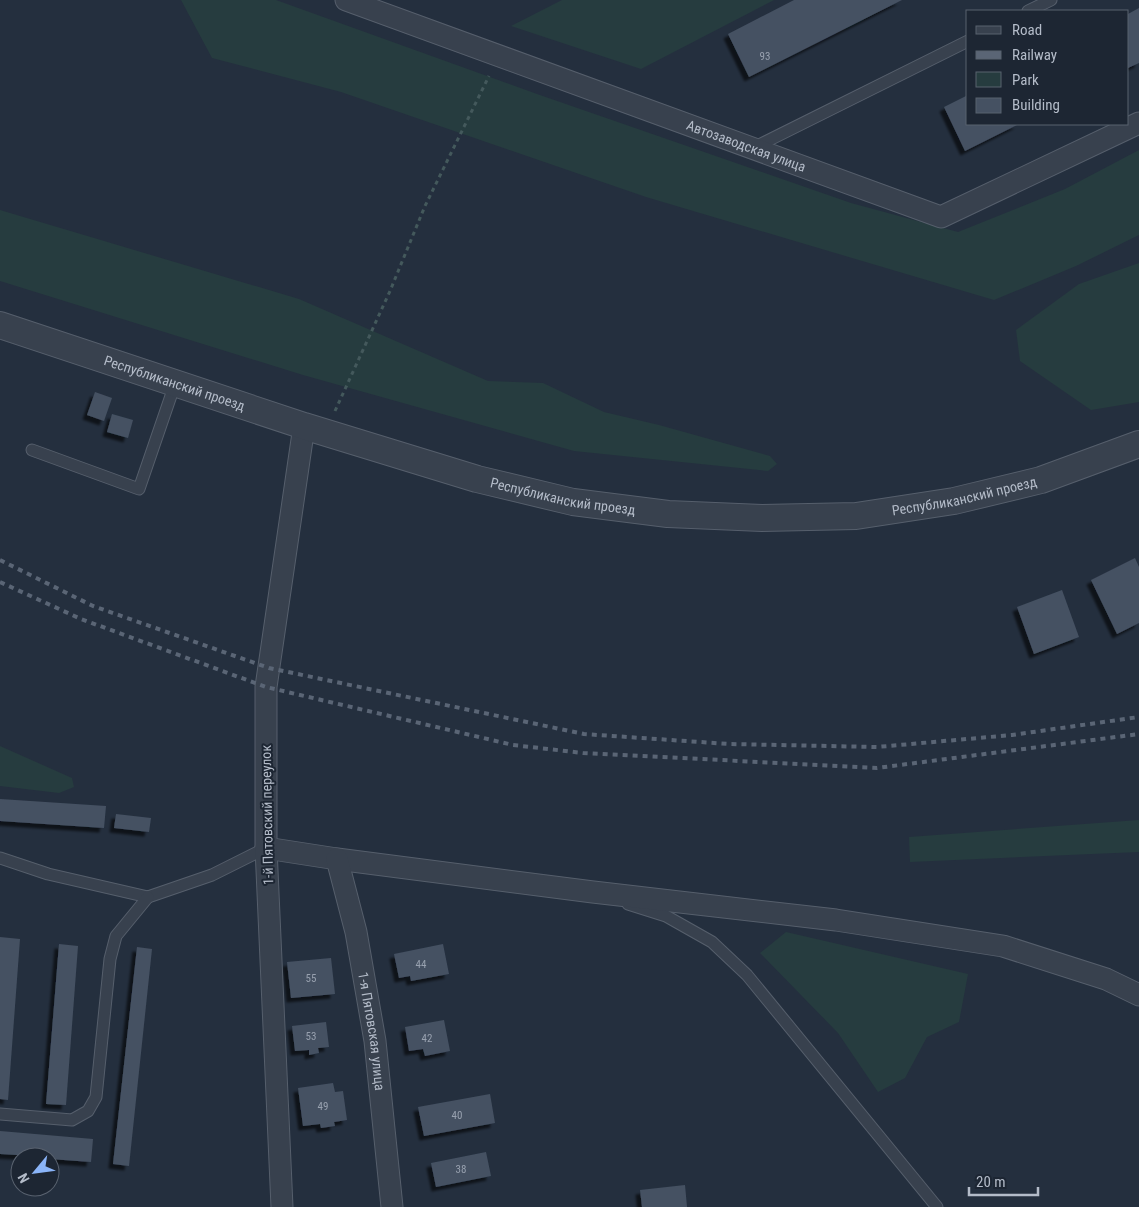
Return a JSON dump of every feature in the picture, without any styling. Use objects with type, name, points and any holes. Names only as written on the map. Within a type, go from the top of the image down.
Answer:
[{"type":"street","name":"Автозаводская улица","points":[[348,0],[941,217],[1139,123]]},
{"type":"street","name":"Республиканский проезд","points":[[0,325],[175,384],[477,479],[573,502],[668,514],[762,518],[856,516],[954,501],[1041,480],[1139,444]]},
{"type":"street","name":"1-й Пятовский переулок","points":[[282,1207],[266,848],[266,687],[315,429]]},
{"type":"street","points":[[266,848],[593,892],[836,920],[1003,946],[1106,979],[1139,995]]},
{"type":"street","name":"1-я Пятовская улица","points":[[337,859],[356,932],[375,1041],[392,1207]]},
{"type":"lane","points":[[1030,10],[1051,0]]},
{"type":"lane","points":[[752,149],[966,42]]},
{"type":"lane","points":[[32,450],[139,489],[175,384]]},
{"type":"lane","points":[[0,1114],[72,1120],[88,1111],[96,1097],[110,959],[116,936],[148,897],[212,875],[266,848]]},
{"type":"lane","points":[[0,858],[48,874],[148,897]]},
{"type":"lane","points":[[593,892],[666,916],[712,942],[747,974],[937,1207]]},
{"type":"path","points":[[315,429],[390,292],[425,206],[499,56]]},
{"type":"green space","points":[[181,0],[276,0],[537,94],[851,203],[958,232],[1065,189],[1139,150],[1139,235],[1076,266],[994,300],[646,197],[341,92],[212,58]]},
{"type":"green space","points":[[562,0],[774,0],[641,69],[511,26]]},
{"type":"green space","points":[[0,210],[299,299],[488,381],[543,383],[604,412],[659,425],[770,456],[777,464],[768,471],[574,451],[303,375],[0,281]]},
{"type":"green space","points":[[1139,263],[1139,402],[1091,410],[1020,361],[1016,330],[1079,284]]},
{"type":"green space","points":[[0,746],[72,778],[74,787],[59,793],[0,786]]},
{"type":"green space","points":[[1139,820],[1139,852],[910,862],[909,837]]},
{"type":"green space","points":[[786,932],[968,974],[959,1022],[927,1037],[905,1078],[878,1092],[838,1033],[760,953]]},
{"type":"building","points":[[794,0],[902,0],[749,77],[728,34]]},
{"type":"building","points":[[1139,8],[1139,63],[1129,68],[1129,13]]},
{"type":"building","points":[[966,96],[966,125],[1017,125],[965,151],[944,107]]},
{"type":"building","points":[[95,392],[112,398],[104,421],[87,415]]},
{"type":"building","points":[[112,414],[133,420],[128,438],[107,432]]},
{"type":"building","points":[[1135,558],[1139,567],[1139,623],[1117,634],[1091,580]]},
{"type":"building","points":[[1062,590],[1079,637],[1034,654],[1017,607]]},
{"type":"building","points":[[0,799],[106,806],[104,828],[0,821]]},
{"type":"building","points":[[116,814],[151,818],[149,832],[114,828]]},
{"type":"building","points":[[0,937],[20,939],[8,1100],[0,1099]]},
{"type":"building","points":[[59,944],[78,946],[66,1105],[46,1104]]},
{"type":"building","points":[[443,944],[449,974],[411,981],[410,976],[399,978],[394,954]]},
{"type":"building","points":[[137,947],[152,949],[129,1166],[113,1164]]},
{"type":"building","points":[[331,958],[335,994],[291,998],[287,962]]},
{"type":"building","points":[[444,1020],[450,1051],[425,1056],[423,1049],[409,1051],[405,1027]]},
{"type":"building","points":[[326,1022],[329,1047],[318,1048],[319,1053],[309,1055],[309,1050],[295,1051],[292,1026]]},
{"type":"building","points":[[333,1083],[335,1092],[343,1091],[347,1120],[334,1122],[335,1126],[321,1128],[320,1124],[303,1126],[298,1088]]},
{"type":"building","points":[[490,1094],[495,1123],[424,1136],[418,1107]]},
{"type":"building","points":[[0,1131],[93,1139],[91,1162],[60,1160],[60,1147],[10,1147],[10,1155],[0,1154]]},
{"type":"building","points":[[486,1152],[491,1176],[436,1187],[431,1163]]},
{"type":"building","points":[[685,1185],[687,1207],[642,1207],[640,1190]]},
{"type":"railway","points":[[0,560],[93,606],[269,668],[584,734],[729,744],[877,747],[1012,735],[1139,717]]},
{"type":"railway","points":[[0,582],[81,619],[266,687],[513,745],[583,753],[877,768],[1139,734]]}]
